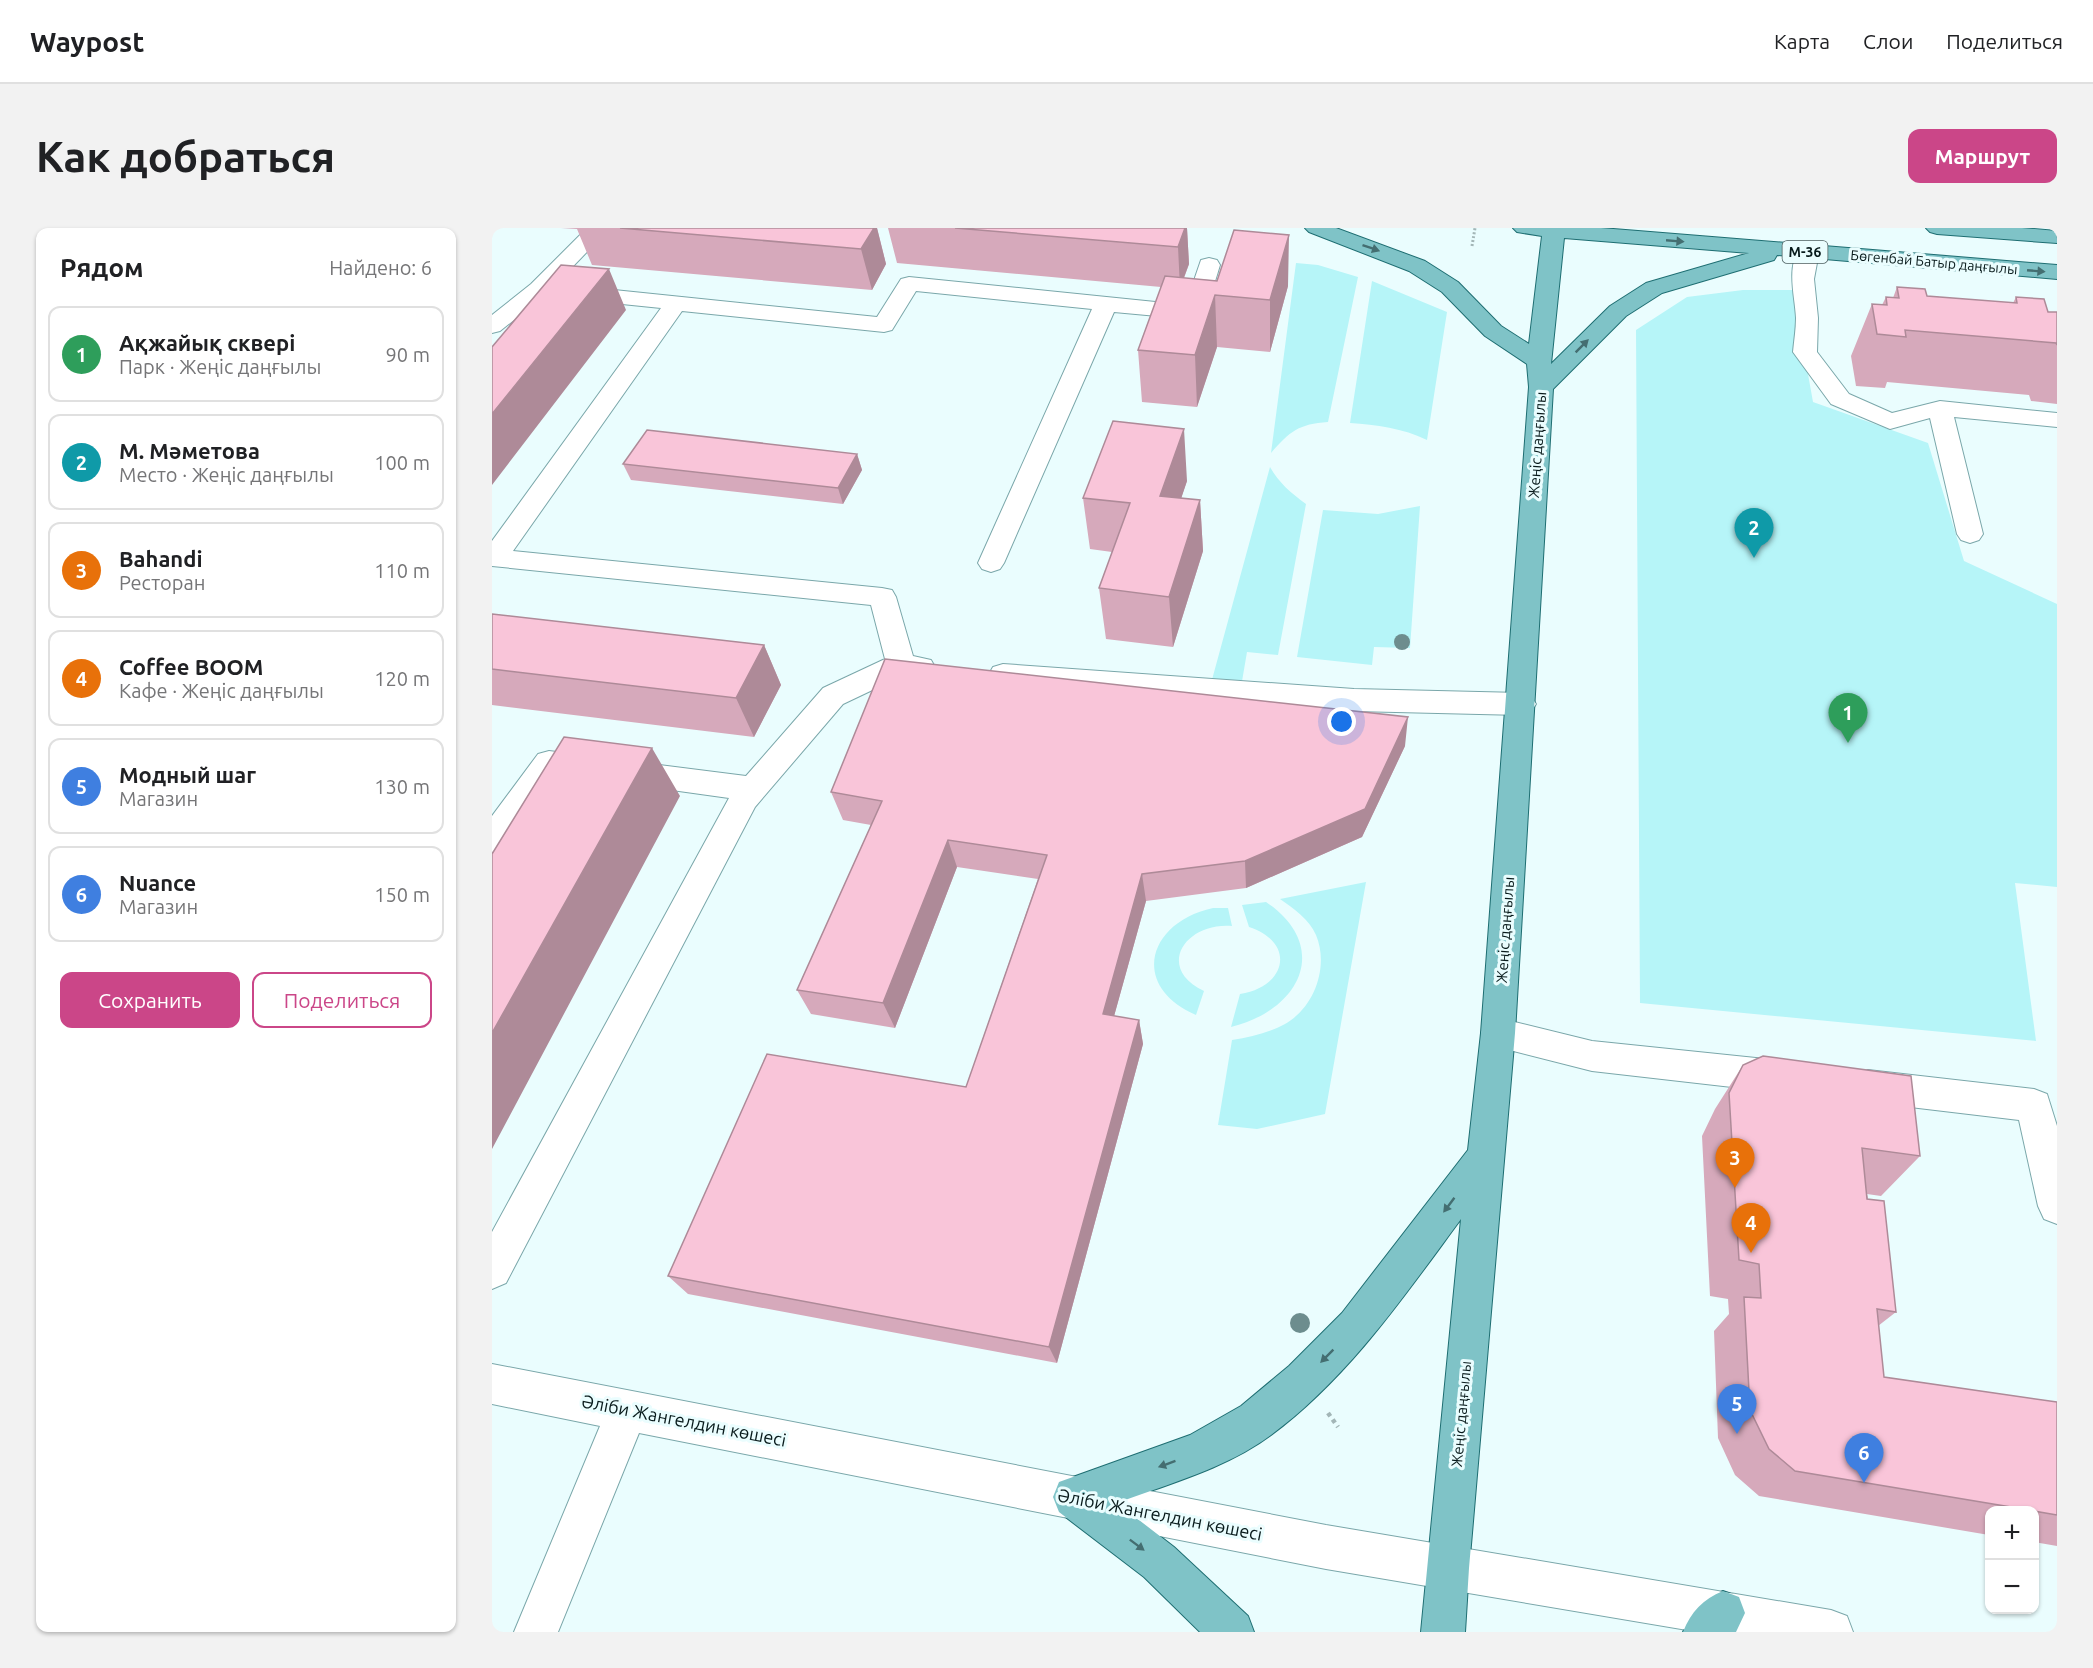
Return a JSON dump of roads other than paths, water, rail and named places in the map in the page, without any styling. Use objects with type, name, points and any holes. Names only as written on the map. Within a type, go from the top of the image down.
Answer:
[{"type":"main road","points":[[1316,228],[1417,266],[1450,287],[1493,331],[1539,361]]},
{"type":"main road","name":"Бөгенбай Батыр даңғылы","points":[[1524,228],[2057,272]]},
{"type":"main road","points":[[1937,228],[2057,237]]},
{"type":"main road","name":"Жеңіс даңғылы","points":[[1443,1632],[1447,1568],[1498,1033],[1541,387],[1539,361],[1554,229]]},
{"type":"main road","points":[[1541,387],[1618,311],[1654,288],[1782,250]]},
{"type":"main road","points":[[1074,1497],[1200,1452],[1256,1421],[1303,1380],[1356,1327],[1485,1158]]},
{"type":"main road","points":[[1074,1497],[1159,1562],[1232,1632]]},
{"type":"street","points":[[492,326],[540,289],[599,228]]},
{"type":"street","points":[[1808,252],[1803,279],[1807,318],[1806,352],[1840,399],[1890,421],[1940,408],[2057,420]]},
{"type":"street","points":[[540,289],[884,326],[909,284],[1179,311],[1199,298],[1209,265]]},
{"type":"street","points":[[676,303],[494,558],[882,597],[901,664]]},
{"type":"street","points":[[991,563],[1106,304]]},
{"type":"street","points":[[1940,408],[1970,534]]},
{"type":"street","points":[[492,1270],[744,799],[833,696],[901,664],[942,669]]},
{"type":"street","points":[[978,672],[1354,700],[1521,704]]},
{"type":"street","points":[[492,840],[549,762],[753,789]]},
{"type":"street","points":[[1498,1033],[1592,1056],[2034,1104],[2057,1206]]},
{"type":"street","name":"Әліби Жангелдин көшесі","points":[[492,1384],[1447,1568],[1714,1623],[1831,1632]]},
{"type":"street","points":[[536,1632],[628,1409]]},
{"type":"place","name":"М. Мәметова","points":[[1754,558]]},
{"type":"place","name":"Ақжайық сквері","points":[[1848,743]]},
{"type":"place","name":"Bahandi","points":[[1735,1188]]},
{"type":"place","name":"Coffee BOOM","points":[[1751,1253]]},
{"type":"place","name":"Модный шаг","points":[[1737,1434]]},
{"type":"place","name":"Nuance","points":[[1864,1483]]}]
